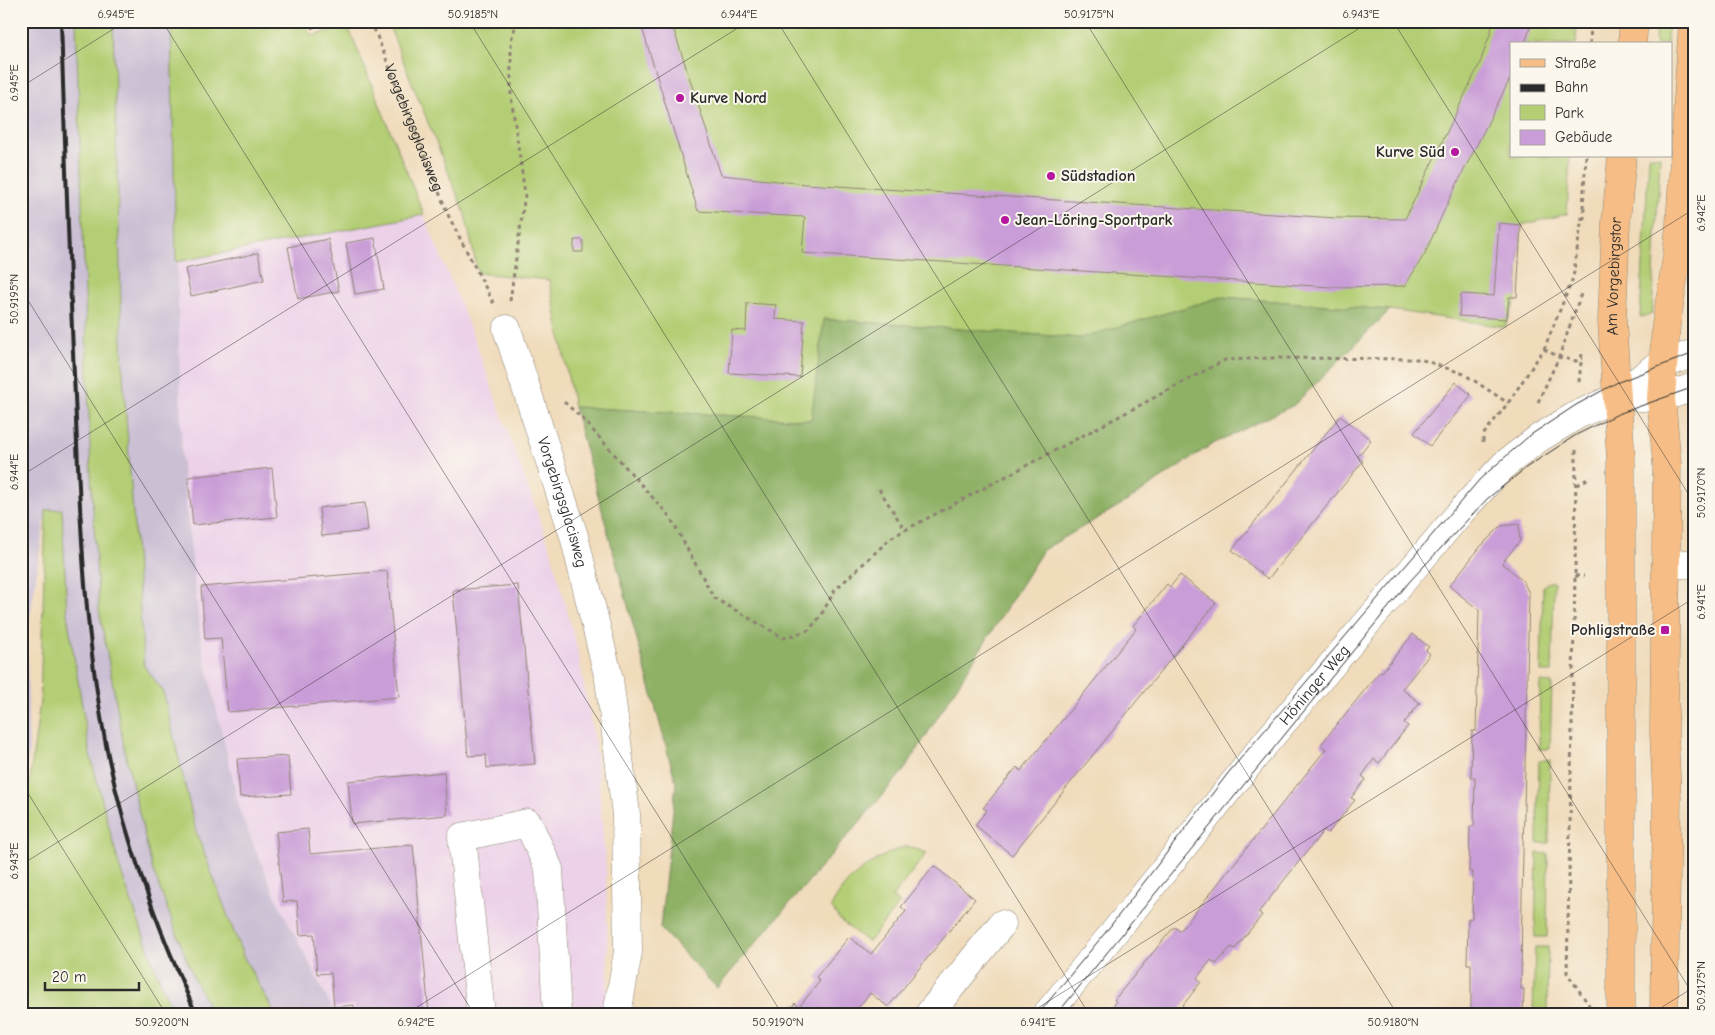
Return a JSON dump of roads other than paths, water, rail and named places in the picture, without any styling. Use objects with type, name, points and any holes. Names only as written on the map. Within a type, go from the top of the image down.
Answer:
[{"type":"main road","points":[[1632,42],[1634,21]]},
{"type":"main road","points":[[1664,1014],[1667,807],[1664,732],[1666,464],[1661,398],[1666,325],[1677,256],[1687,224],[1693,21]]},
{"type":"main road","name":"Am Vorgebirgstor","points":[[1618,397],[1612,321],[1612,292],[1622,158]]},
{"type":"main road","points":[[1677,256],[1684,274],[1694,288]]},
{"type":"main road","points":[[1618,397],[1621,460],[1621,1014]]},
{"type":"street","name":"Vorgebirgsglacisweg","points":[[507,329],[574,536],[609,679],[626,814],[628,952],[617,1014]]},
{"type":"street","name":"Höninger Weg","points":[[1047,1014],[1264,745],[1465,507],[1505,464],[1539,438],[1577,415],[1618,397],[1654,368],[1694,353]]},
{"type":"street","name":"Höninger Weg","points":[[1618,397],[1661,398],[1694,387]]},
{"type":"street","points":[[1666,564],[1694,564]]},
{"type":"street","points":[[481,1014],[462,837],[528,823],[549,869],[557,1014]]},
{"type":"street","points":[[929,1014],[1002,924]]},
{"type":"tram line","points":[[1038,1014],[1105,933],[1229,772],[1480,479],[1529,436],[1576,405],[1616,383],[1694,353]]},
{"type":"tram line","points":[[1057,1014],[1410,581],[1487,499],[1527,467],[1576,435],[1618,414],[1694,387]]},
{"type":"railway","points":[[61,21],[79,487],[84,577],[93,666],[108,755],[124,822],[145,887],[169,951],[196,1014]]},
{"type":"railway","points":[[21,401],[21,549]]},
{"type":"place","name":"Kurve Nord","points":[[680,98]]},
{"type":"place","name":"Kurve Süd","points":[[1455,152]]},
{"type":"place","name":"Südstadion","points":[[1051,176]]},
{"type":"place","name":"Jean-Löring-Sportpark","points":[[1005,220]]},
{"type":"place","name":"Pohligstraße","points":[[1665,630]]}]
